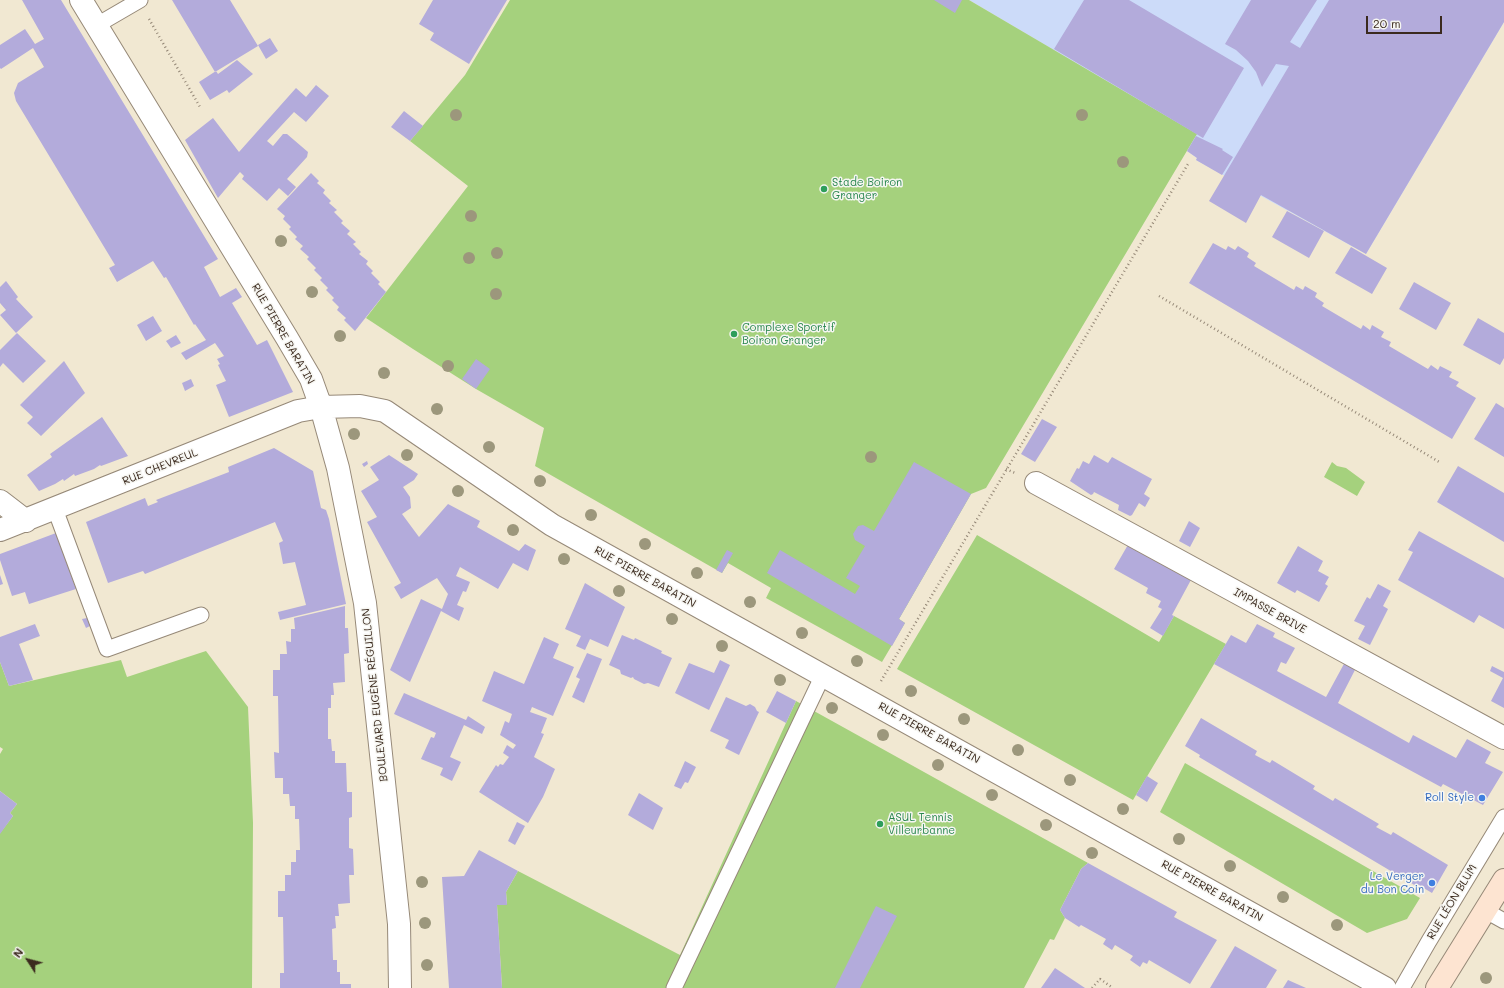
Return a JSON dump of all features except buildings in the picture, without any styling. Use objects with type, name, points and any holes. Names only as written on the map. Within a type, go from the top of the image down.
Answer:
[{"type":"main road","points":[[1437,988],[1495,916],[1504,880]]},
{"type":"street","name":"RUE PIERRE BARATIN","points":[[81,0],[195,189],[246,269],[311,379],[321,407],[360,406],[385,411],[552,525],[870,700],[1385,988]]},
{"type":"street","name":"RUE CHEVREUL","points":[[0,530],[26,521],[298,411],[321,407]]},
{"type":"street","name":"BOULEVARD EUGÈNE RÉGUILLON","points":[[321,407],[339,474],[365,603],[400,924],[400,988]]},
{"type":"street","name":"IMPASSE BRIVE","points":[[1036,483],[1504,738]]},
{"type":"street","points":[[0,501],[26,521]]},
{"type":"lane","points":[[97,25],[140,0]]},
{"type":"lane","points":[[55,509],[107,649],[201,615]]},
{"type":"lane","points":[[674,988],[824,676]]},
{"type":"lane","name":"RUE LÉON BLUM","points":[[1402,988],[1504,817]]},
{"type":"path","points":[[140,0],[200,107]]},
{"type":"path","points":[[870,700],[1188,164]]},
{"type":"path","points":[[1159,296],[1441,463]]},
{"type":"path","points":[[1092,988],[1100,979],[1113,988]]},
{"type":"shaded area","points":[[969,0],[1504,0],[1504,22],[1366,254],[1196,160],[1197,158],[1187,151],[1196,134]]},
{"type":"green space","name":"Complexe Sportif Boiron Granger","points":[[510,0],[969,0],[1197,134],[986,488],[971,494],[899,619],[905,623],[882,662],[766,598],[771,588],[728,563],[722,573],[535,466],[544,428],[476,389],[366,318],[468,186],[410,141],[465,75]]},
{"type":"green space","points":[[1332,462],[1337,466],[1346,468],[1365,482],[1357,496],[1324,477]]},
{"type":"green space","points":[[977,535],[1159,642],[1174,616],[1226,644],[1133,800],[897,669]]},
{"type":"green space","points":[[206,651],[248,707],[253,823],[252,988],[0,988],[0,833],[13,816],[10,813],[17,804],[0,791],[0,754],[3,749],[0,747],[0,662],[9,686],[121,660],[127,677]]},
{"type":"green space","name":"ASUL Tennis Villeurbanne","points":[[796,701],[1088,863],[1081,869],[1060,910],[1065,918],[1054,940],[1050,939],[1024,988],[502,988],[497,905],[507,904],[506,892],[518,871],[680,955]]},
{"type":"green space","points":[[1185,763],[1420,898],[1407,919],[1367,933],[1160,812]]},
{"type":"place","name":"Stade Boiron Granger","points":[[824,189]]},
{"type":"place","name":"Complexe Sportif Boiron Granger","points":[[734,334]]},
{"type":"place","name":"Roll Style","points":[[1482,798]]},
{"type":"place","name":"ASUL Tennis Villeurbanne","points":[[880,824]]},
{"type":"place","name":"Le Verger du Bon Coin","points":[[1432,883]]}]
